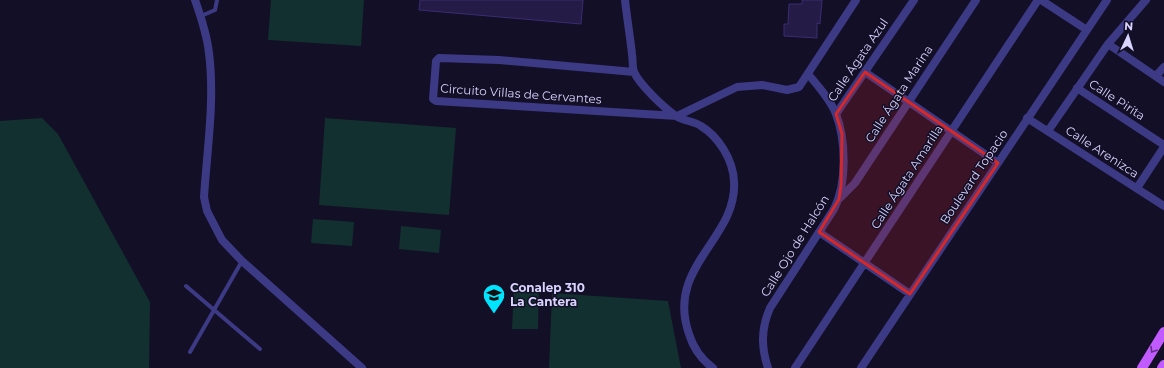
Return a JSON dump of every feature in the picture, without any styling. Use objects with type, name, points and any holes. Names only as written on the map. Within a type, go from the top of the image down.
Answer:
[{"type":"main road","points":[[1142,368],[1164,332]]},
{"type":"street","points":[[195,0],[201,16],[209,52],[211,82],[204,197],[207,211],[222,240],[242,261],[362,368]]},
{"type":"street","points":[[625,0],[634,72],[648,89],[677,116],[701,126],[719,142],[726,152],[734,179],[735,197],[729,212],[695,268],[689,280],[684,301],[687,329],[691,340],[696,350],[713,368]]},
{"type":"street","points":[[677,116],[737,87],[762,86],[787,90],[799,87],[856,0]]},
{"type":"street","name":"Calle Ágata Azul","points":[[836,114],[914,0]]},
{"type":"street","name":"Calle Ágata Marina","points":[[839,199],[855,183],[976,0]]},
{"type":"street","points":[[1040,0],[1087,30]]},
{"type":"street","name":"Calle Ágata Amarilla","points":[[795,368],[1040,0]]},
{"type":"street","name":"Boulevard Topacio","points":[[861,368],[1107,0]]},
{"type":"street","points":[[1048,131],[1108,44],[1146,0]]},
{"type":"street","points":[[1108,44],[1164,82]]},
{"type":"street","name":"Circuito Villas de Cervantes","points":[[634,72],[506,61],[439,58],[436,61],[433,99],[436,101],[677,116]]},
{"type":"street","points":[[1156,76],[1164,67]]},
{"type":"street","points":[[865,72],[998,163]]},
{"type":"street","name":"Calle Ojo de Halcón","points":[[768,368],[762,340],[765,320],[770,308],[839,199],[843,151],[842,134],[836,114],[829,100],[808,74]]},
{"type":"street","name":"Calle Pirita","points":[[1077,88],[1164,146]]},
{"type":"street","name":"Calle Arenizca","points":[[1028,118],[1164,206]]},
{"type":"street","points":[[1137,188],[1164,146]]},
{"type":"street","points":[[819,232],[910,294]]},
{"type":"lane","points":[[201,16],[216,10],[217,0]]},
{"type":"lane","points":[[190,352],[215,310],[232,275],[242,261]]},
{"type":"lane","points":[[186,286],[260,349]]},
{"type":"highlighted area","points":[[865,72],[998,163],[910,294],[819,232],[839,199],[841,185],[842,134],[836,114]]},
{"type":"green space","points":[[271,0],[364,0],[361,46],[268,40]]},
{"type":"green space","points":[[42,118],[58,134],[150,302],[149,368],[0,368],[0,121]]},
{"type":"green space","points":[[325,118],[456,128],[449,215],[319,205]]},
{"type":"green space","points":[[313,219],[354,222],[352,246],[311,243]]},
{"type":"green space","points":[[401,226],[441,230],[439,253],[399,249]]},
{"type":"green space","points":[[514,286],[539,287],[538,329],[512,329]]},
{"type":"green space","points":[[552,293],[668,301],[681,368],[549,368]]},
{"type":"building","points":[[420,0],[583,0],[581,24],[419,10]]},
{"type":"building","points":[[802,0],[822,0],[820,24],[817,23],[817,38],[784,36],[784,24],[788,24],[789,4],[802,4]]},
{"type":"place","name":"Conalep 310 La Cantera","points":[[494,314]]}]
